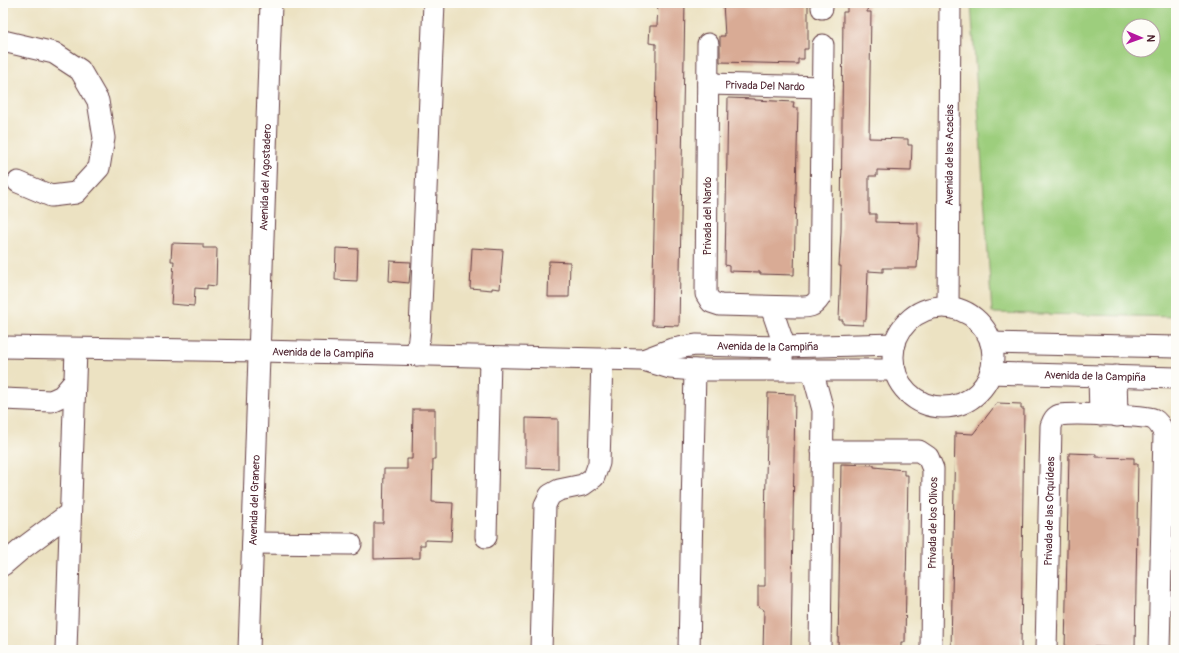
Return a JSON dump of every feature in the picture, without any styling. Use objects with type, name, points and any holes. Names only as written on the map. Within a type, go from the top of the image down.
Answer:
[{"type":"street","name":"Avenida del Agostadero","points":[[260,351],[272,3]]},
{"type":"street","points":[[417,355],[420,330],[434,3]]},
{"type":"street","name":"Avenida de las Acacias","points":[[948,307],[950,3]]},
{"type":"street","points":[[3,41],[54,53],[80,70],[98,100],[104,138],[99,168],[76,193],[51,196],[18,182]]},
{"type":"street","name":"Privada del Nardo","points":[[708,44],[706,294],[711,302],[783,324],[806,307],[815,305],[820,297],[823,45]]},
{"type":"street","name":"Privada Del Nardo","points":[[708,84],[823,87]]},
{"type":"street","points":[[948,307],[962,311],[975,318],[985,330],[991,343],[993,358],[990,373],[984,384],[976,394],[966,401],[954,406],[929,404],[917,399],[907,392],[895,370],[893,356],[895,344],[902,328],[915,315],[931,308],[948,307]]},
{"type":"street","name":"Avenida de la Campiña","points":[[642,360],[672,349],[696,345],[731,346],[783,324],[895,344]]},
{"type":"street","points":[[782,370],[783,324]]},
{"type":"street","points":[[991,343],[1176,347]]},
{"type":"street","points":[[730,370],[731,346]]},
{"type":"street","name":"Avenida de la Campiña","points":[[3,347],[260,351],[642,360],[670,368],[695,370],[895,370]]},
{"type":"street","points":[[66,650],[76,349]]},
{"type":"street","name":"Avenida del Granero","points":[[249,650],[260,351]]},
{"type":"street","points":[[486,537],[490,357]]},
{"type":"street","points":[[541,650],[544,505],[550,495],[559,490],[583,485],[594,477],[600,463],[602,360]]},
{"type":"street","points":[[689,650],[695,370]]},
{"type":"street","points":[[812,370],[823,410]]},
{"type":"street","points":[[820,650],[823,410],[836,370]]},
{"type":"street","name":"Avenida de la Campiña","points":[[990,373],[1176,378]]},
{"type":"street","points":[[1107,376],[1108,415]]},
{"type":"street","points":[[3,399],[51,401],[62,396],[74,382]]},
{"type":"street","name":"Privada de las Orquídeas","points":[[1046,650],[1051,426],[1054,419],[1060,415],[1108,415],[1153,419],[1160,424],[1164,433],[1159,650]]},
{"type":"street","name":"Privada de los Olivos","points":[[822,451],[919,451],[928,457],[933,469],[931,650]]},
{"type":"street","points":[[3,565],[70,513]]},
{"type":"street","points":[[253,543],[351,544]]},
{"type":"green space","points":[[971,3],[1176,3],[1176,317],[992,313]]},
{"type":"building","points":[[658,3],[685,3],[679,326],[652,325],[656,44],[649,43],[650,26],[657,26]]},
{"type":"building","points":[[723,3],[808,3],[808,49],[804,49],[804,59],[798,59],[798,64],[720,62],[720,36],[725,36]]},
{"type":"building","points":[[847,3],[868,3],[867,12],[871,12],[869,138],[908,139],[908,145],[912,145],[911,171],[877,170],[877,176],[869,176],[869,214],[876,214],[876,222],[918,223],[919,237],[917,268],[883,268],[883,272],[868,271],[866,320],[863,320],[863,325],[843,324],[843,320],[839,320],[841,266],[839,266],[841,231],[843,12],[847,12]]},
{"type":"building","points":[[728,98],[794,102],[793,108],[798,108],[794,275],[729,271],[729,266],[725,265]]},
{"type":"building","points":[[172,243],[203,244],[203,248],[217,248],[216,286],[207,285],[207,289],[195,288],[194,306],[171,304],[174,261],[171,261]]},
{"type":"building","points":[[336,248],[358,249],[357,281],[335,280]]},
{"type":"building","points":[[472,248],[503,250],[500,289],[492,288],[492,290],[470,288]]},
{"type":"building","points":[[390,261],[411,262],[409,283],[389,281]]},
{"type":"building","points":[[549,261],[570,262],[569,297],[548,297]]},
{"type":"building","points":[[768,393],[795,394],[791,650],[763,650],[764,610],[758,606],[758,586],[765,586]]},
{"type":"building","points":[[997,403],[1021,404],[1021,409],[1024,409],[1021,650],[951,650],[955,433],[973,434]]},
{"type":"building","points":[[413,409],[435,409],[435,459],[433,459],[432,502],[453,503],[451,541],[425,540],[425,545],[420,545],[420,558],[374,559],[374,523],[383,523],[384,469],[407,469],[407,459],[412,459]]},
{"type":"building","points":[[526,418],[558,419],[558,469],[526,468]]},
{"type":"building","points":[[1069,453],[1096,454],[1096,457],[1134,458],[1134,464],[1138,464],[1135,648],[1092,647],[1092,650],[1065,650]]},
{"type":"building","points":[[841,464],[874,465],[874,467],[904,470],[904,475],[908,475],[905,642],[901,642],[901,650],[838,649]]}]
